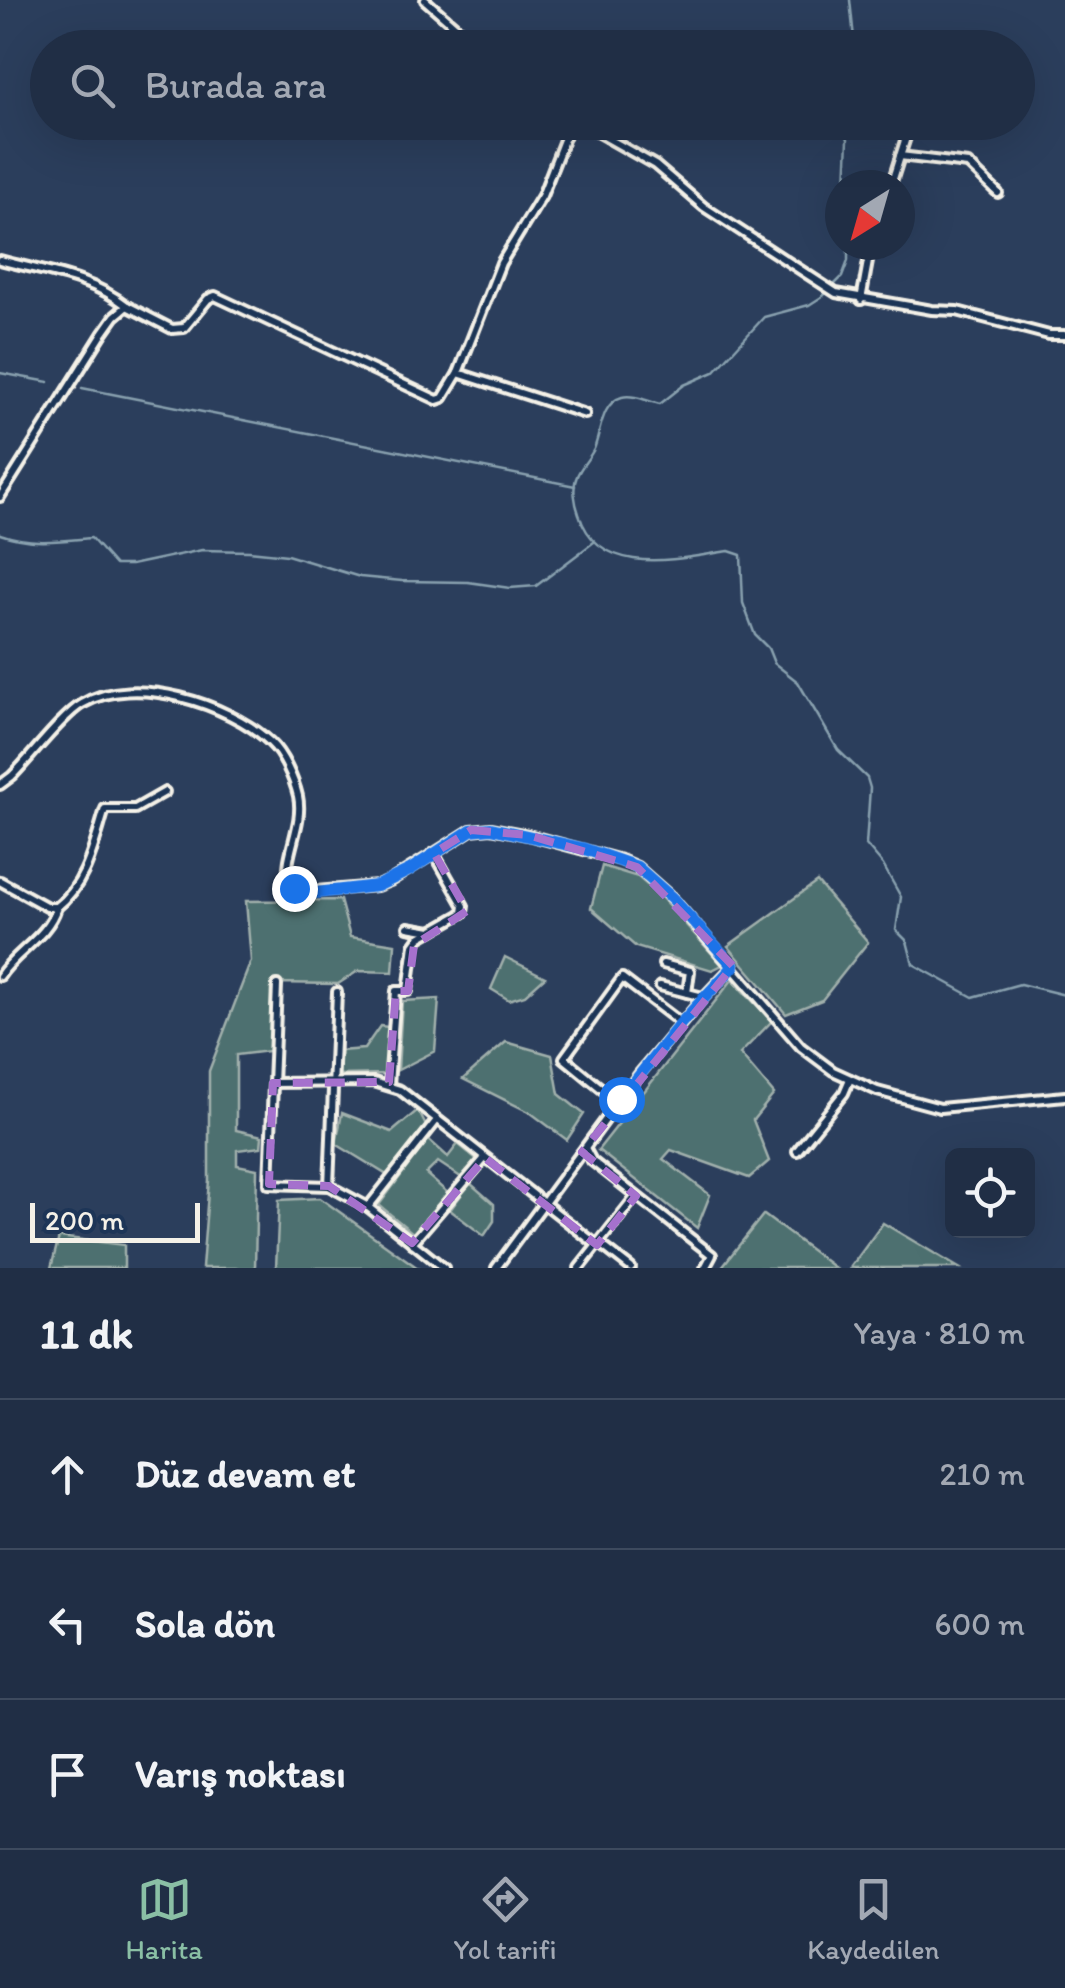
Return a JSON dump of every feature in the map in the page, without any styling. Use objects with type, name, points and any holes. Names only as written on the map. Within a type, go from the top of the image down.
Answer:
[{"type":"street","points":[[424,0],[459,30]]},
{"type":"street","points":[[0,260],[77,279],[109,292],[172,329],[184,328],[208,298],[214,296],[437,400],[458,373],[502,263],[542,196],[564,140]]},
{"type":"street","points":[[610,140],[654,165],[704,207],[836,293],[861,300],[957,310],[1049,335],[1065,335]]},
{"type":"street","points":[[896,170],[905,140]]},
{"type":"street","points":[[900,156],[968,164],[998,193]]},
{"type":"street","points":[[861,300],[868,260]]},
{"type":"street","points":[[0,497],[115,316],[128,306]]},
{"type":"street","points":[[458,373],[585,414]]},
{"type":"street","points":[[0,785],[80,704],[114,694],[165,694],[215,708],[274,746],[298,793],[300,805],[286,868],[294,888],[316,893],[377,886],[410,870],[471,830],[491,828],[621,860],[637,867],[657,884],[820,1064],[877,1091],[940,1108],[1065,1096]]},
{"type":"street","points":[[0,976],[54,918],[56,908],[70,897],[97,843],[105,809],[134,809],[166,792]]},
{"type":"street","points":[[389,1085],[396,991],[408,991],[414,944],[464,912],[434,852]]},
{"type":"street","points":[[0,880],[56,908]]},
{"type":"street","points":[[408,928],[432,931]]},
{"type":"street","points":[[663,964],[690,971],[687,993]]},
{"type":"street","points":[[496,1268],[621,1099],[703,997],[734,966]]},
{"type":"street","points":[[621,1099],[608,1094],[564,1058],[622,978],[681,1023]]},
{"type":"street","points":[[277,985],[269,1184],[329,1186],[368,1206],[444,1268]]},
{"type":"street","points":[[660,986],[703,997]]},
{"type":"street","points":[[329,1186],[337,992]]},
{"type":"street","points":[[798,1151],[844,1093],[850,1078]]},
{"type":"street","points":[[273,1083],[389,1085],[400,1090],[631,1268]]},
{"type":"street","points":[[368,1206],[438,1120]]},
{"type":"street","points":[[584,1148],[592,1161],[712,1254],[704,1268]]},
{"type":"street","points":[[412,1243],[485,1158]]},
{"type":"street","points":[[579,1268],[636,1196]]},
{"type":"highlighted area","points":[[471,830],[528,835],[637,867],[733,966],[582,1152],[636,1196],[597,1245],[485,1158],[412,1243],[329,1186],[269,1184],[273,1083],[389,1082],[396,991],[408,991],[414,945],[467,911],[434,853]]},
{"type":"green space","points":[[602,866],[638,877],[722,965],[712,970],[636,947],[591,908]]},
{"type":"green space","points":[[817,882],[868,942],[822,1000],[786,1014],[728,946]]},
{"type":"green space","points":[[340,900],[350,937],[395,944],[393,972],[358,971],[338,984],[274,983],[269,1051],[236,1055],[236,1130],[262,1136],[261,1147],[237,1150],[237,1165],[257,1169],[255,1268],[202,1268],[209,1180],[209,1071],[251,961],[246,901]]},
{"type":"green space","points":[[505,957],[545,977],[525,995],[509,1000],[491,989]]},
{"type":"green space","points":[[732,980],[772,1021],[740,1054],[774,1094],[753,1120],[769,1161],[749,1178],[671,1150],[663,1159],[710,1195],[697,1228],[598,1150]]},
{"type":"green space","points":[[439,999],[435,1051],[398,1070],[402,1001]]},
{"type":"green space","points":[[380,1026],[389,1027],[385,1074],[339,1075],[340,1051],[364,1049]]},
{"type":"green space","points":[[506,1042],[552,1055],[559,1094],[584,1114],[567,1140],[531,1113],[463,1079]]},
{"type":"green space","points":[[418,1110],[426,1126],[387,1175],[336,1144],[342,1113],[392,1132]]},
{"type":"green space","points":[[428,1139],[448,1157],[458,1144],[479,1161],[462,1178],[438,1162],[426,1174],[449,1194],[414,1234],[379,1205]]},
{"type":"green space","points":[[470,1183],[494,1204],[494,1221],[484,1236],[450,1210]]},
{"type":"green space","points":[[320,1198],[418,1268],[276,1268],[279,1200]]},
{"type":"green space","points":[[764,1215],[835,1268],[721,1268]]},
{"type":"green space","points":[[883,1223],[959,1268],[850,1268]]},
{"type":"green space","points":[[59,1237],[124,1245],[124,1268],[51,1268]]},
{"type":"waterway","points":[[850,0],[853,30]]},
{"type":"waterway","points":[[847,170],[848,140]]},
{"type":"waterway","points":[[848,260],[842,277],[823,296],[809,305],[764,317],[714,372],[684,385],[660,404],[627,396],[615,400],[603,419],[594,449],[575,480],[578,510],[589,535],[604,549],[622,557],[665,560],[729,551],[741,555],[743,603],[755,635],[768,648],[774,663],[798,682],[838,750],[867,778],[870,788],[866,845],[901,897],[896,930],[907,941],[913,964],[973,997],[1020,984],[1065,995]]},
{"type":"waterway","points":[[0,373],[49,382]]},
{"type":"waterway","points":[[82,388],[575,486]]},
{"type":"waterway","points":[[0,534],[34,541],[91,538],[115,565],[202,550],[249,551],[287,555],[360,577],[510,588],[536,586],[594,542]]},
{"type":"route","points":[[294,888],[316,893],[377,886],[410,870],[461,835],[491,828],[582,848],[637,867],[672,898],[734,966],[681,1023],[621,1099]]}]
